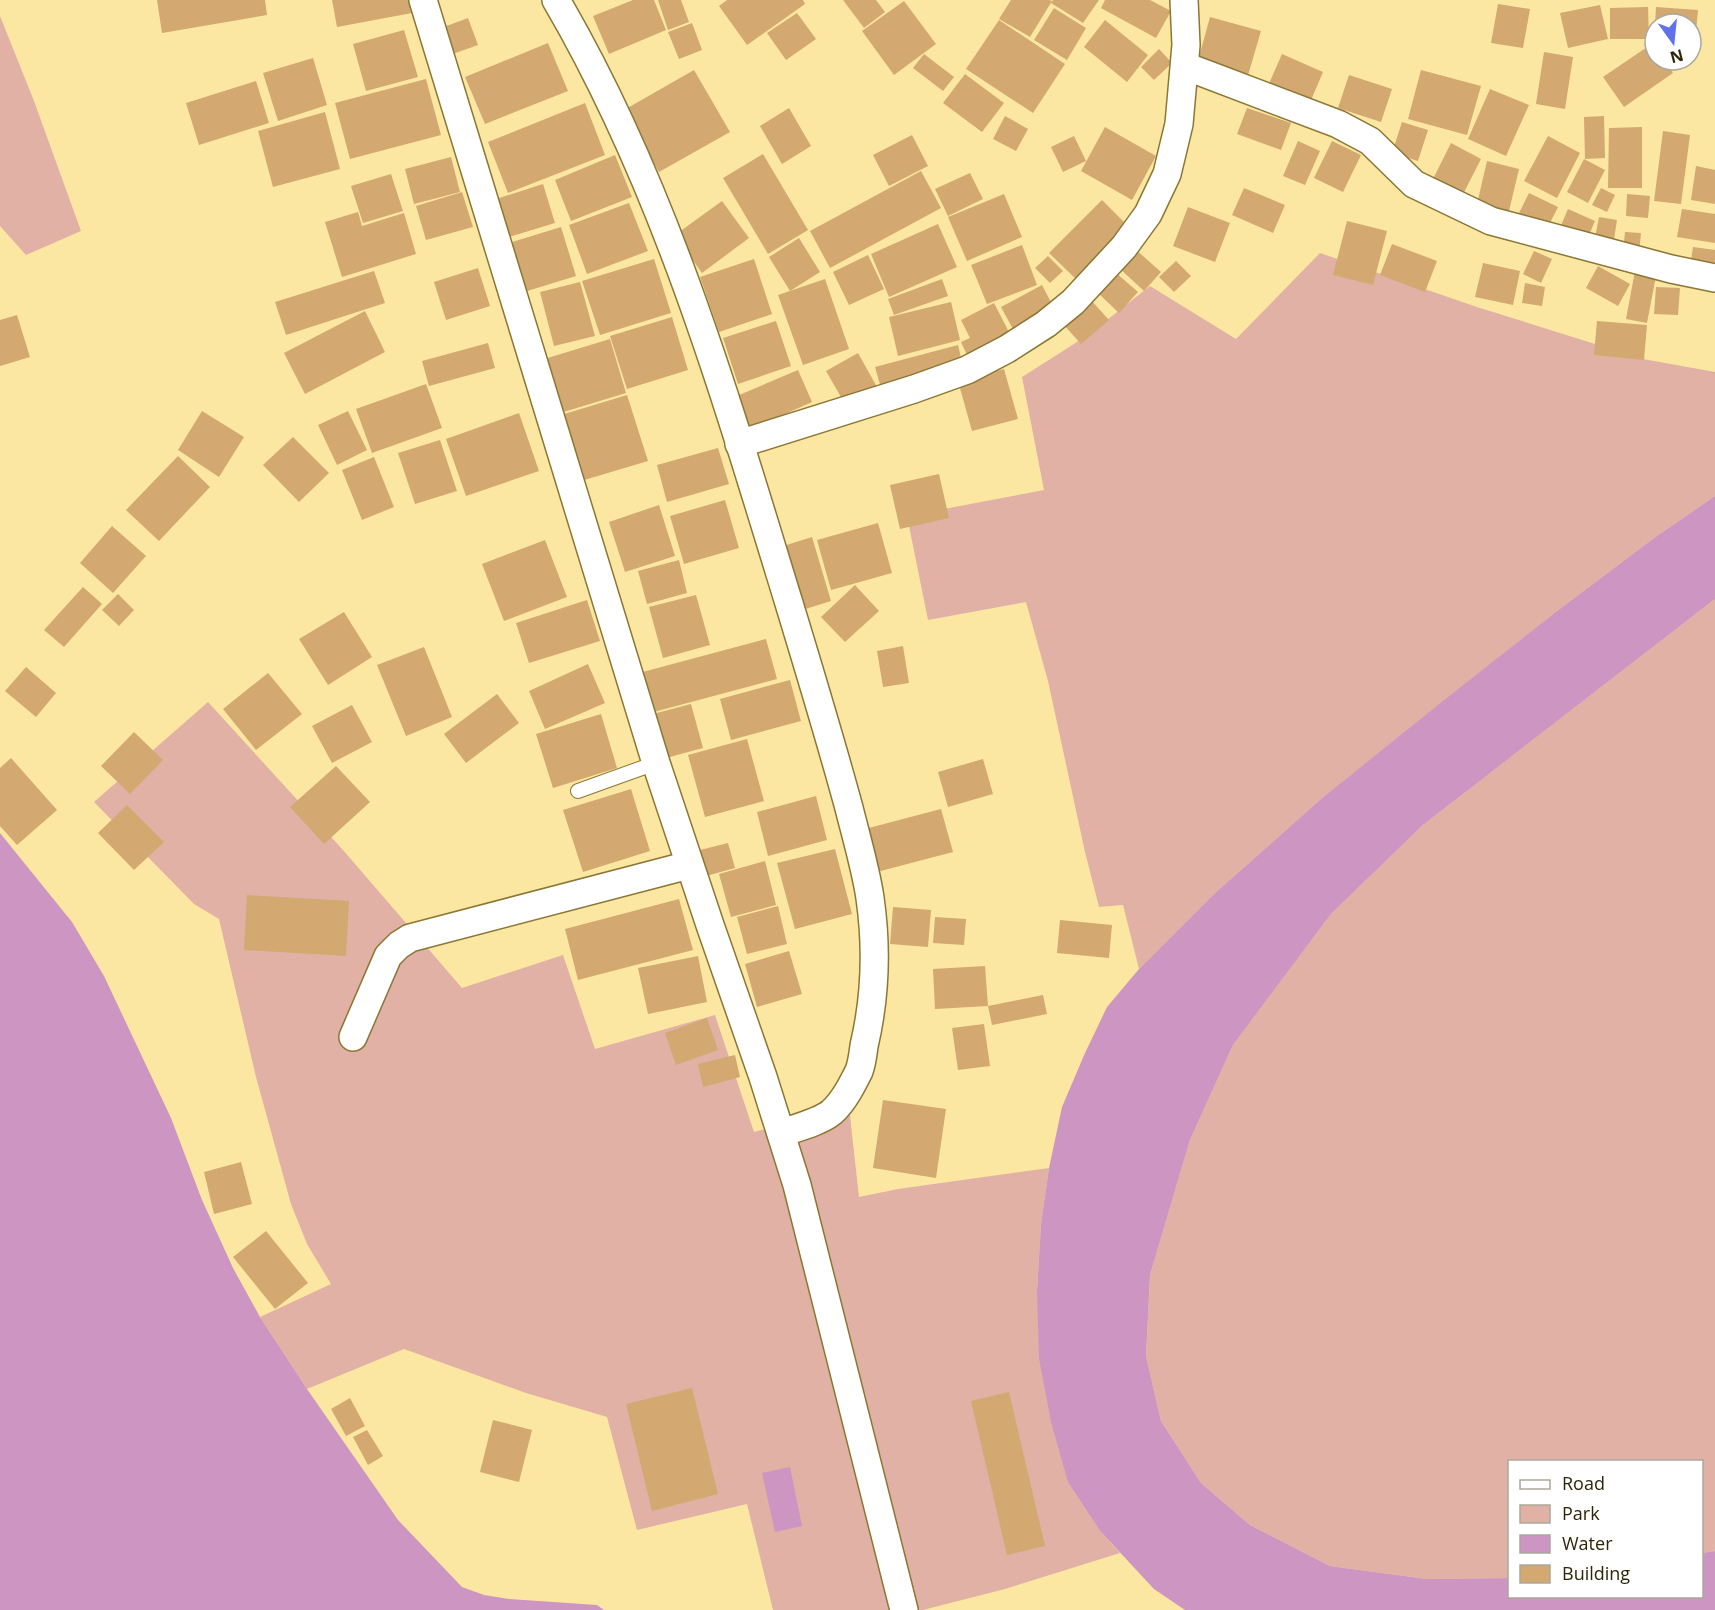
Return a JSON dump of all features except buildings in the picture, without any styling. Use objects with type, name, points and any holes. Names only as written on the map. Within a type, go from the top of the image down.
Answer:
[{"type":"street","points":[[423,0],[656,763],[797,1185],[904,1610]]},
{"type":"street","points":[[556,0],[576,34],[633,151],[689,290],[831,738],[870,897],[873,979],[869,1027],[860,1068],[846,1095],[831,1114],[781,1133]]},
{"type":"street","points":[[739,444],[914,389],[966,370],[1007,349],[1046,324],[1072,302],[1124,247],[1148,214],[1167,174],[1179,124],[1185,66],[1184,0]]},
{"type":"street","points":[[1185,66],[1338,124],[1370,141],[1414,184],[1491,222],[1671,269],[1715,278]]},
{"type":"street","points":[[353,1037],[387,956],[410,938],[690,865]]},
{"type":"lane","points":[[578,791],[656,763]]},
{"type":"green space","points":[[0,16],[34,101],[81,231],[26,255],[0,226]]},
{"type":"green space","points":[[1320,253],[1477,307],[1643,359],[1715,372],[1715,496],[1654,538],[1557,611],[1322,798],[1215,893],[1139,969],[1123,905],[1099,907],[1048,681],[1026,602],[928,620],[907,516],[1044,490],[1022,377],[1088,335],[1150,286],[1236,339]]},
{"type":"green space","points":[[1715,599],[1715,1551],[1703,1553],[1703,1460],[1508,1460],[1508,1578],[1427,1579],[1330,1566],[1250,1525],[1201,1483],[1161,1421],[1146,1358],[1150,1275],[1190,1140],[1233,1045],[1331,914],[1423,825]]},
{"type":"green space","points":[[208,702],[343,850],[462,988],[563,955],[595,1049],[715,1015],[754,1132],[849,1107],[859,1197],[898,1189],[1049,1168],[1041,1224],[1037,1291],[1101,1532],[1120,1553],[1005,1589],[923,1610],[773,1610],[747,1504],[637,1530],[607,1417],[526,1393],[404,1349],[307,1389],[260,1317],[331,1284],[307,1244],[291,1204],[256,1077],[219,919],[194,904],[94,802]]},
{"type":"water","points":[[1715,496],[1715,599],[1423,825],[1331,914],[1233,1045],[1190,1140],[1150,1275],[1146,1357],[1161,1421],[1201,1483],[1250,1525],[1330,1566],[1427,1579],[1508,1578],[1508,1598],[1703,1598],[1703,1553],[1715,1551],[1715,1610],[1185,1610],[1154,1589],[1101,1532],[1068,1482],[1051,1422],[1039,1358],[1037,1291],[1041,1224],[1049,1168],[1062,1107],[1085,1053],[1107,1007],[1139,969],[1215,893],[1322,798],[1557,611],[1654,538]]},
{"type":"water","points":[[0,833],[72,922],[104,976],[171,1118],[202,1200],[233,1268],[260,1317],[307,1389],[398,1520],[462,1587],[484,1595],[597,1605],[604,1610],[0,1610]]},
{"type":"water","points":[[790,1467],[802,1526],[775,1532],[762,1473]]}]
